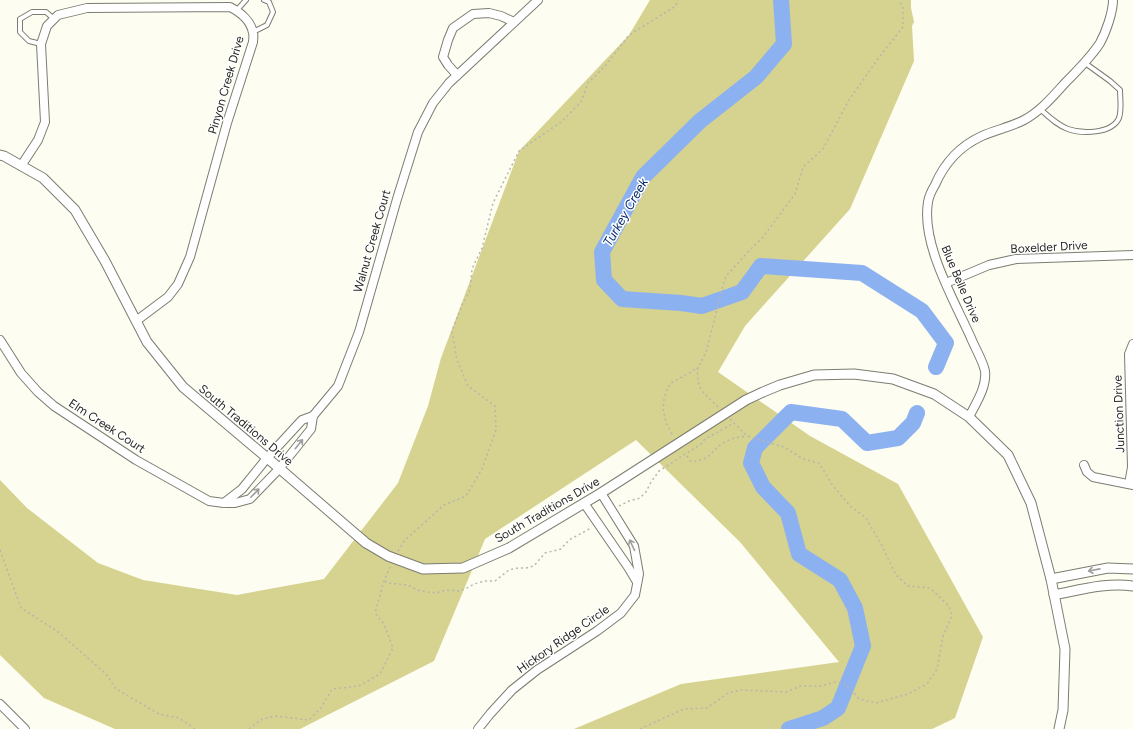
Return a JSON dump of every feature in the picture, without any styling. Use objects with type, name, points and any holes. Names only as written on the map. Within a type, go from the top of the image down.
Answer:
[{"type":"street","name":"Walnut Creek Court","points":[[267,458],[302,420],[313,416],[338,386],[359,332],[418,132],[433,102],[457,75],[538,0]]},
{"type":"street","name":"Blue Belle Drive","points":[[969,416],[984,384],[985,372],[936,261],[927,217],[928,200],[935,183],[954,154],[982,136],[1024,120],[1040,109],[1085,63],[1100,43],[1107,27],[1113,0]]},
{"type":"street","points":[[21,166],[38,140],[44,122],[41,44],[47,26],[58,15],[87,8],[230,7],[237,10]]},
{"type":"street","name":"Pinyon Creek Drive","points":[[136,321],[168,297],[178,284],[190,258],[227,123],[253,42],[253,32],[248,20],[237,10]]},
{"type":"street","points":[[457,75],[443,57],[453,28],[473,14],[489,13],[501,16],[514,22]]},
{"type":"street","name":"South Traditions Drive","points":[[0,155],[42,178],[75,210],[105,261],[147,342],[183,388],[366,543],[388,556],[423,569],[463,568],[509,548],[601,493],[751,398],[780,385],[814,375],[854,374],[893,379],[934,394],[969,416],[1008,455],[1031,503],[1051,579],[1065,649],[1064,710],[1059,729]]},
{"type":"street","name":"Boxelder Drive","points":[[946,283],[989,265],[1016,259],[1133,255]]},
{"type":"street","name":"Elm Creek Court","points":[[0,340],[21,373],[38,392],[54,406],[150,468],[209,501],[236,503],[250,498],[279,469]]},
{"type":"street","name":"Junction Drive","points":[[1131,485],[1132,467],[1129,354],[1133,344]]},
{"type":"street","name":"Walnut Creek Court","points":[[279,469],[311,429],[313,416]]},
{"type":"street","points":[[224,503],[242,489],[267,458]]},
{"type":"street","points":[[1084,465],[1087,472],[1093,477],[1131,485]]},
{"type":"street","name":"Hickory Ridge Circle","points":[[478,729],[512,690],[537,670],[597,631],[621,613],[635,595],[639,574],[634,546],[601,493]]},
{"type":"street","points":[[584,503],[637,582]]},
{"type":"street","points":[[1051,579],[1108,568],[1133,569]]},
{"type":"street","points":[[1054,595],[1105,586],[1133,586]]},
{"type":"street","points":[[0,704],[25,729]]},
{"type":"lane","points":[[237,10],[246,0]]},
{"type":"lane","points":[[253,32],[267,25],[273,12],[269,2],[264,0]]},
{"type":"lane","points":[[41,44],[29,41],[20,32],[20,19],[32,12],[46,12],[54,19]]},
{"type":"lane","points":[[1040,109],[1055,122],[1068,130],[1092,133],[1109,128],[1118,119],[1121,105],[1120,90],[1085,63]]},
{"type":"path","points":[[249,729],[262,719],[276,716],[309,720],[321,708],[332,689],[359,686],[380,674],[393,648],[384,624],[375,613],[384,581],[394,558],[404,541],[438,510],[444,505],[466,496],[482,469],[496,430],[495,406],[468,386],[457,360],[452,331],[462,305],[470,290],[472,269],[482,248],[493,204],[519,151],[561,122],[581,102],[588,84],[606,65],[629,35],[676,6],[677,0]]},
{"type":"path","points":[[747,436],[703,392],[699,386],[697,370],[706,352],[721,288],[727,275],[763,237],[795,194],[803,167],[823,149],[849,100],[880,56],[903,27],[903,8],[899,0]]},
{"type":"path","points":[[672,434],[666,423],[663,408],[667,389],[672,382],[699,366]]},
{"type":"path","points":[[611,510],[629,501],[640,498],[646,492],[659,471],[701,444],[705,438],[734,423]]},
{"type":"path","points":[[640,729],[684,709],[707,708],[728,693],[740,690],[786,692],[801,686],[821,686],[835,682],[844,683],[856,694],[859,699],[876,703],[908,694],[927,684],[937,668],[943,636],[952,616],[949,606],[930,588],[908,586],[896,575],[866,518],[850,506],[833,486],[819,463],[803,459],[784,447],[747,436],[734,438],[724,443],[711,455],[702,460],[696,462],[690,461],[687,456]]},
{"type":"path","points":[[384,581],[387,583],[408,585],[418,590],[436,593],[446,590],[460,590],[485,581],[495,581],[509,570],[534,566],[545,553],[561,549],[569,540],[598,523]]},
{"type":"path","points":[[0,550],[21,608],[58,631],[106,674],[116,689],[159,714],[179,718],[195,729]]},
{"type":"shaded area","points":[[650,0],[911,0],[914,22],[912,26],[914,61],[850,209],[745,326],[718,372],[810,436],[898,484],[983,637],[955,718],[932,729],[574,729],[681,684],[839,662],[740,542],[636,440],[485,539],[434,661],[300,729],[115,729],[44,698],[0,655],[0,480],[27,508],[98,563],[143,580],[237,595],[324,579],[398,483],[428,406],[441,358],[519,151],[629,35]]},
{"type":"waterway","name":"Turkey Creek","points":[[781,0],[784,44],[756,77],[700,121],[643,177],[602,252],[604,280],[622,299],[702,306],[742,292],[761,266],[862,273],[922,311],[946,343],[936,367]]},
{"type":"waterway","name":"Turkey Creek","points":[[789,729],[823,718],[838,708],[863,646],[855,608],[840,580],[799,554],[788,513],[763,487],[751,463],[755,448],[791,412],[842,419],[867,443],[898,438],[913,423],[917,413]]}]
